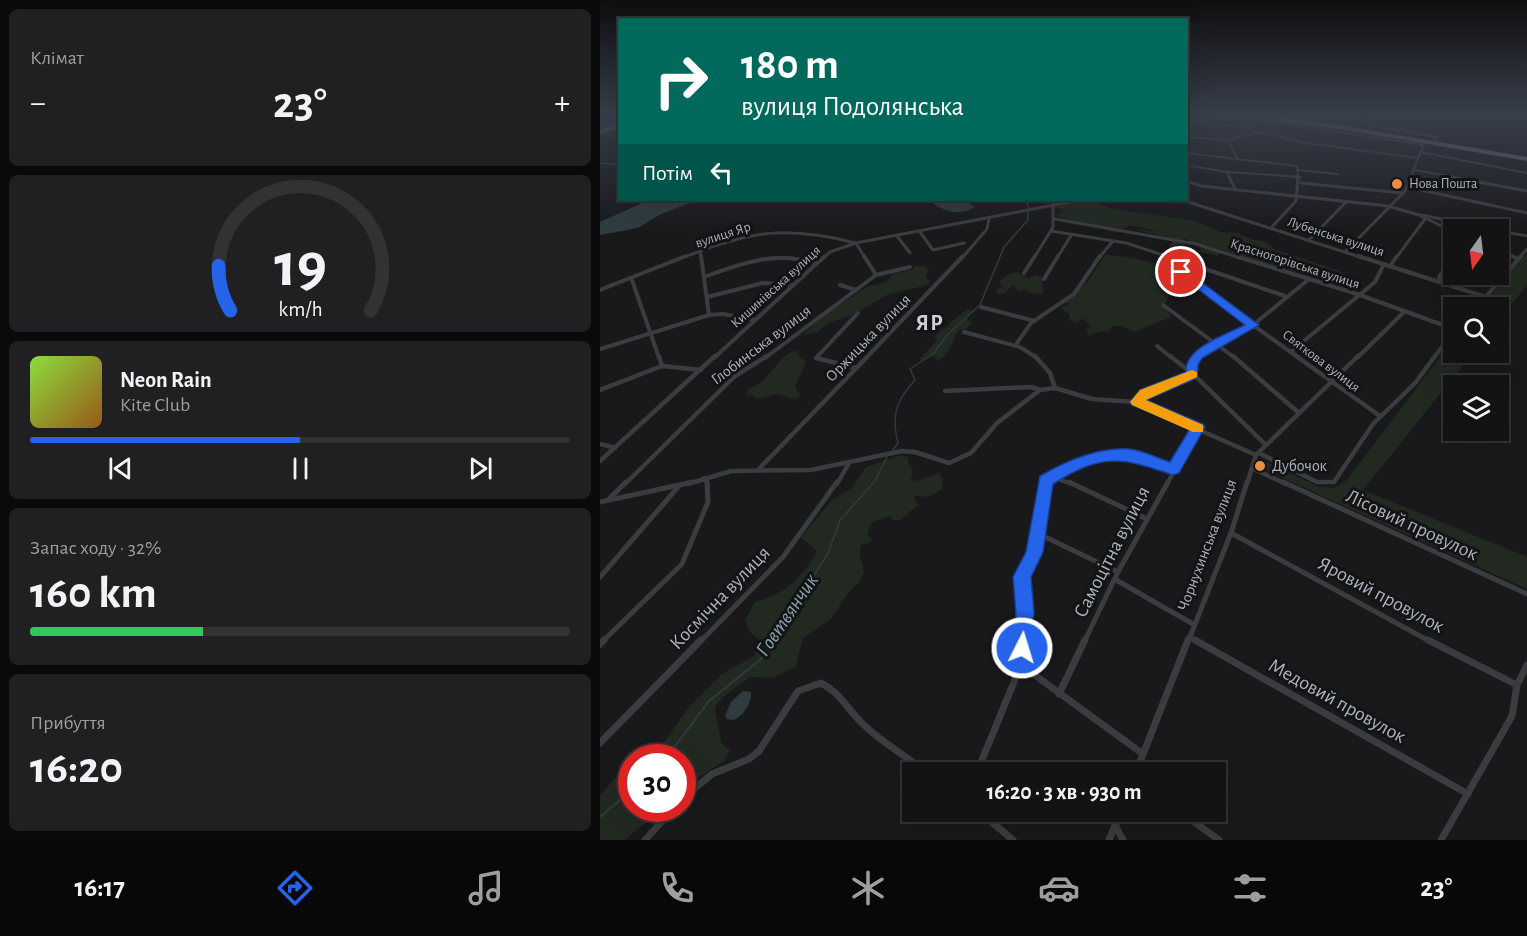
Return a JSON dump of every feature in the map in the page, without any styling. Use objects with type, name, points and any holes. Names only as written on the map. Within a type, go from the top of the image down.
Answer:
[{"type":"highway","points":[[1489,153],[1527,159]]},
{"type":"highway","points":[[1497,153],[1527,159]]},
{"type":"street","points":[[1188,153],[1297,166],[1301,183],[1298,203],[1271,228]]},
{"type":"street","points":[[1235,153],[1238,160]]},
{"type":"street","points":[[1382,153],[1418,158]]},
{"type":"street","points":[[1346,251],[1407,187],[1420,153]]},
{"type":"street","points":[[1426,153],[1527,173]]},
{"type":"street","points":[[1188,165],[1227,172],[1300,177]]},
{"type":"street","points":[[1298,170],[1338,174]]},
{"type":"street","points":[[1415,170],[1527,191]]},
{"type":"street","points":[[1227,172],[1235,189]]},
{"type":"street","points":[[1188,183],[1389,206],[1443,220]]},
{"type":"street","points":[[1301,183],[1402,193]]},
{"type":"street","points":[[1407,187],[1527,213]]},
{"type":"street","name":"Кишинівська вулиця","points":[[600,461],[833,250],[856,243],[1073,201]]},
{"type":"street","name":"Лубенська вулиця","points":[[1185,201],[1483,296]]},
{"type":"street","points":[[1309,240],[1346,202]]},
{"type":"street","points":[[1024,273],[1051,231],[1055,219],[1053,204]]},
{"type":"street","points":[[1419,215],[1443,227]]},
{"type":"street","name":"Оржицька вулиця","points":[[758,470],[987,229],[989,219]]},
{"type":"street","name":"Красногорівська вулиця","points":[[1055,219],[1196,244],[1357,294],[1443,325]]},
{"type":"street","points":[[1391,265],[1425,219]]},
{"type":"street","name":"вулиця Яр","points":[[600,290],[737,239],[772,231],[816,233],[856,243]]},
{"type":"street","points":[[1051,231],[1113,241],[1185,262],[1285,296]]},
{"type":"street","points":[[920,232],[933,250],[964,243]]},
{"type":"street","points":[[1509,233],[1527,237]]},
{"type":"street","points":[[1044,279],[1072,234]]},
{"type":"street","points":[[897,236],[910,253]]},
{"type":"street","points":[[1017,343],[1025,330],[1035,321],[1067,300],[1084,284],[1113,241]]},
{"type":"street","points":[[856,243],[876,275]]},
{"type":"street","points":[[1483,296],[1516,258],[1527,249]]},
{"type":"street","points":[[700,252],[709,315]]},
{"type":"street","points":[[1509,255],[1516,258]]},
{"type":"street","name":"вулиця Яр","points":[[704,277],[740,264],[770,258],[794,258],[816,264]]},
{"type":"street","name":"Святкова вулиця","points":[[1185,262],[1179,268],[1181,272],[1380,416]]},
{"type":"street","points":[[1292,351],[1357,294],[1379,278],[1384,264]]},
{"type":"street","name":"Глобинська вулиця","points":[[608,500],[735,376],[757,364],[876,275],[910,267]]},
{"type":"street","points":[[1440,281],[1439,277],[1443,271]]},
{"type":"street","points":[[632,280],[662,366]]},
{"type":"street","points":[[1192,375],[1194,360],[1218,343],[1253,325],[1301,283],[1310,280]]},
{"type":"street","points":[[707,297],[763,283],[793,285]]},
{"type":"street","points":[[840,285],[856,290]]},
{"type":"street","points":[[1163,305],[1218,343],[1299,413]]},
{"type":"street","points":[[981,307],[1035,321]]},
{"type":"street","name":"Чорнухинська вулиця","points":[[1140,762],[1231,533],[1257,454],[1405,311]]},
{"type":"street","points":[[600,349],[709,315],[723,314],[754,320]]},
{"type":"street","points":[[856,368],[816,358],[858,314]]},
{"type":"street","points":[[964,332],[1002,343],[1017,343],[1049,368],[1056,388]]},
{"type":"street","points":[[945,391],[1056,388],[1092,399],[1136,402],[1198,427],[1317,482],[1330,483],[1339,476],[1359,442],[1367,436],[1380,416],[1416,382],[1443,344]]},
{"type":"street","points":[[1157,346],[1192,375],[1266,445]]},
{"type":"street","points":[[600,390],[662,366],[701,369]]},
{"type":"street","points":[[1136,402],[1145,393],[1192,375]]},
{"type":"street","points":[[600,502],[679,486],[731,471],[811,470],[902,451],[915,452],[949,463],[962,459],[997,423],[1040,390]]},
{"type":"street","name":"Самоцітна вулиця","points":[[1059,694],[1118,572],[1198,427]]},
{"type":"street","points":[[600,444],[615,448]]},
{"type":"street","points":[[982,762],[1021,665],[1025,613],[1022,577],[1034,552],[1046,481],[1050,476],[1095,458],[1122,454],[1173,469]]},
{"type":"street","name":"Космічна вулиця","points":[[600,743],[783,557],[832,491],[849,463]]},
{"type":"street","name":"Лісовий провулок","points":[[1252,468],[1527,594]]},
{"type":"street","points":[[1050,476],[1065,480],[1147,519]]},
{"type":"street","points":[[600,645],[682,564],[708,502],[708,483],[704,478]]},
{"type":"street","points":[[600,577],[679,486]]},
{"type":"street","points":[[1037,532],[1068,550],[1118,572]]},
{"type":"street","name":"Яровий провулок","points":[[1231,533],[1455,655],[1517,685]]},
{"type":"street","points":[[1116,580],[1193,624]]},
{"type":"street","name":"Медовий провулок","points":[[1188,637],[1468,794]]},
{"type":"street","points":[[1441,840],[1512,716],[1517,685],[1527,664]]},
{"type":"street","points":[[1021,665],[1143,754]]},
{"type":"street","points":[[696,787],[712,774],[749,759],[759,751],[798,691],[821,683],[835,690],[862,724],[876,736],[914,762]]},
{"type":"street","points":[[645,840],[661,822]]},
{"type":"street","points":[[992,822],[1013,840]]},
{"type":"street","points":[[1108,840],[1116,822]]},
{"type":"street","points":[[1195,822],[1219,840]]},
{"type":"street","points":[[1115,825],[1123,840]]},
{"type":"shaded area","points":[[647,201],[694,201],[659,215],[638,228],[600,235],[600,222]]},
{"type":"shaded area","points":[[933,201],[972,201],[969,203],[975,207],[960,212],[949,211],[934,204]]},
{"type":"shaded area","points":[[1089,201],[1115,209],[1195,221],[1221,232],[1238,233],[1251,239],[1264,241],[1274,249],[1342,272],[1350,278],[1339,283],[1321,282],[1299,273],[1284,272],[1219,252],[1218,256],[1201,252],[1200,247],[1184,238],[1186,243],[1181,249],[1169,246],[1173,241],[1171,238],[1131,229],[1159,232],[1130,225],[1118,233],[1056,216],[1064,210],[1055,207],[1058,204]]},
{"type":"shaded area","points":[[1527,254],[1527,285],[1509,308],[1509,297],[1490,297],[1499,285],[1509,285],[1509,272]]},
{"type":"shaded area","points":[[1105,255],[1152,262],[1174,273],[1168,290],[1169,297],[1164,304],[1171,317],[1134,332],[1122,326],[1113,326],[1108,332],[1101,331],[1089,335],[1086,330],[1091,326],[1083,318],[1077,323],[1069,320],[1070,315],[1060,307],[1070,305],[1065,302],[1089,280]]},
{"type":"shaded area","points":[[914,266],[924,266],[929,269],[926,277],[930,282],[928,285],[889,294],[850,316],[828,323],[818,332],[802,335],[825,315],[868,286],[885,283],[893,274],[914,269]]},
{"type":"shaded area","points":[[1017,272],[1029,278],[1035,275],[1042,277],[1043,293],[1033,294],[1024,289],[1019,292],[1013,285],[1004,294],[997,294],[997,289],[1003,286],[999,282],[1009,274]]},
{"type":"shaded area","points":[[967,309],[974,311],[967,318],[972,323],[965,329],[959,330],[945,356],[938,361],[934,356],[919,360],[936,341],[935,336]]},
{"type":"shaded area","points":[[799,350],[798,355],[806,362],[795,387],[801,396],[793,399],[778,394],[756,399],[754,396],[746,395],[750,389],[765,379],[782,359]]},
{"type":"shaded area","points":[[1443,353],[1443,363],[1465,363],[1455,375],[1443,375],[1443,390],[1363,490],[1527,557],[1527,589],[1267,471],[1265,461],[1317,486],[1334,488],[1346,481]]},
{"type":"shaded area","points":[[901,455],[909,458],[908,463],[913,470],[911,480],[917,481],[939,473],[943,479],[942,489],[928,497],[915,496],[914,499],[918,505],[900,520],[893,520],[890,516],[872,522],[867,534],[872,539],[871,542],[861,545],[860,556],[864,572],[860,581],[848,593],[831,619],[803,638],[796,666],[773,678],[750,677],[716,705],[721,743],[730,751],[724,761],[696,779],[696,744],[663,744],[689,707],[722,674],[755,655],[759,640],[750,632],[745,620],[755,602],[775,595],[806,569],[817,551],[801,537],[832,500],[852,488],[866,467]]},
{"type":"shaded area","points":[[743,691],[751,692],[747,708],[734,720],[727,719],[725,716],[731,702]]},
{"type":"shaded area","points":[[618,775],[618,822],[647,822],[624,840],[600,840],[600,796]]},
{"type":"waterway","points":[[600,163],[618,165]]},
{"type":"waterway","name":"Говтвянчик","points":[[1026,201],[1029,208]]},
{"type":"waterway","name":"Говтвянчик","points":[[893,450],[898,443],[895,416],[899,402],[915,380],[910,369],[934,353],[947,335],[980,305],[1004,247],[1028,220],[1028,212]]},
{"type":"waterway","name":"Говтвянчик","points":[[772,642],[828,553],[840,520],[875,481],[887,457]]},
{"type":"waterway","name":"Говтвянчик","points":[[677,744],[709,701],[760,660],[773,640]]},
{"type":"waterway","name":"Говтвянчик","points":[[600,817],[618,802]]},
{"type":"slow traffic","points":[[1192,374],[1145,393],[1136,402],[1198,428]]},
{"type":"place","name":"Нова Пошта","points":[[1397,184]]},
{"type":"place","name":"Дубочок","points":[[1260,466]]},
{"type":"district","name":"ЯР","points":[[930,323]]},
{"type":"route","points":[[1022,648],[1025,613],[1022,577],[1034,552],[1046,481],[1050,476],[1066,468],[1105,455],[1131,455],[1173,469],[1198,427],[1136,402],[1145,393],[1192,375],[1191,365],[1197,356],[1253,325],[1181,272]]}]
